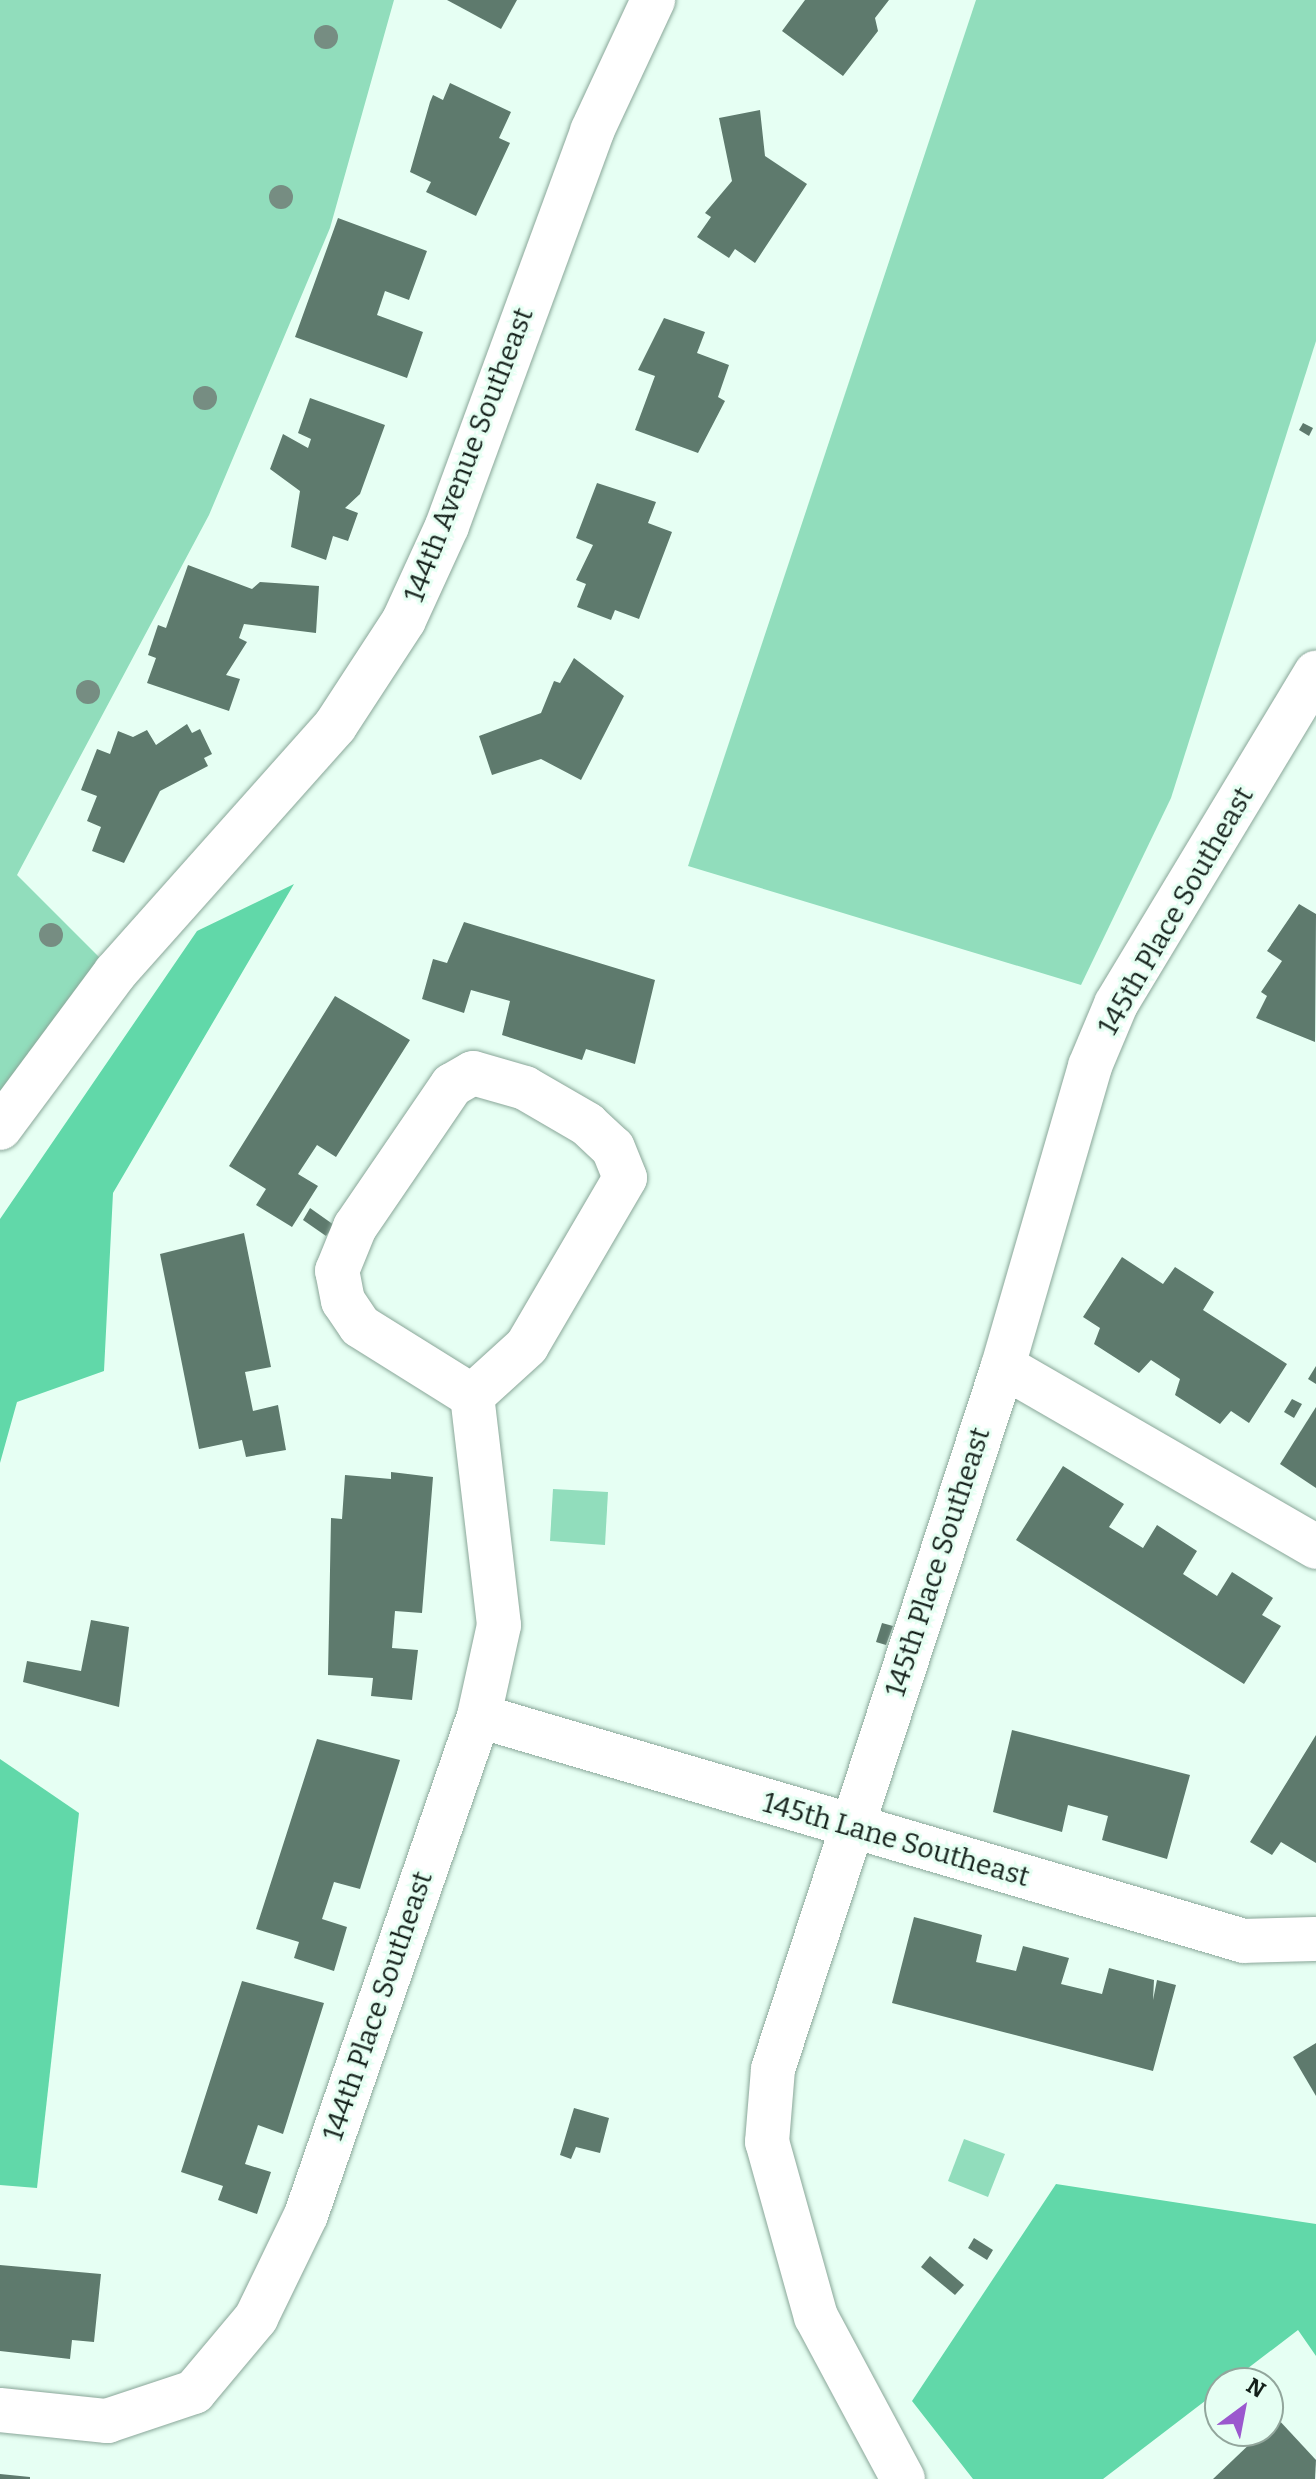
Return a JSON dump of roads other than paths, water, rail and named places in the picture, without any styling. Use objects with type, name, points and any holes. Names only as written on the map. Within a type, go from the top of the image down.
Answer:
[{"type":"street","name":"144th Avenue Southeast","points":[[0,1128],[115,973],[335,726],[404,620],[447,526],[592,131],[653,0]]},
{"type":"street","name":"145th Place Southeast","points":[[903,2479],[816,2317],[767,2142],[773,2069],[849,1828],[1003,1366],[1090,1066],[1116,1004],[1316,673]]},
{"type":"street","points":[[473,1073],[525,1088],[587,1124],[613,1148],[625,1178],[527,1346],[472,1396],[360,1326],[343,1301],[337,1271],[355,1227],[452,1085],[473,1073]]},
{"type":"street","points":[[1003,1366],[1316,1547]]},
{"type":"street","name":"144th Place Southeast","points":[[0,2410],[107,2421],[158,2409],[194,2392],[256,2318],[306,2215],[479,1716],[499,1625],[472,1396]]},
{"type":"street","name":"145th Lane Southeast","points":[[479,1716],[849,1828],[1244,1941],[1316,1939]]}]
